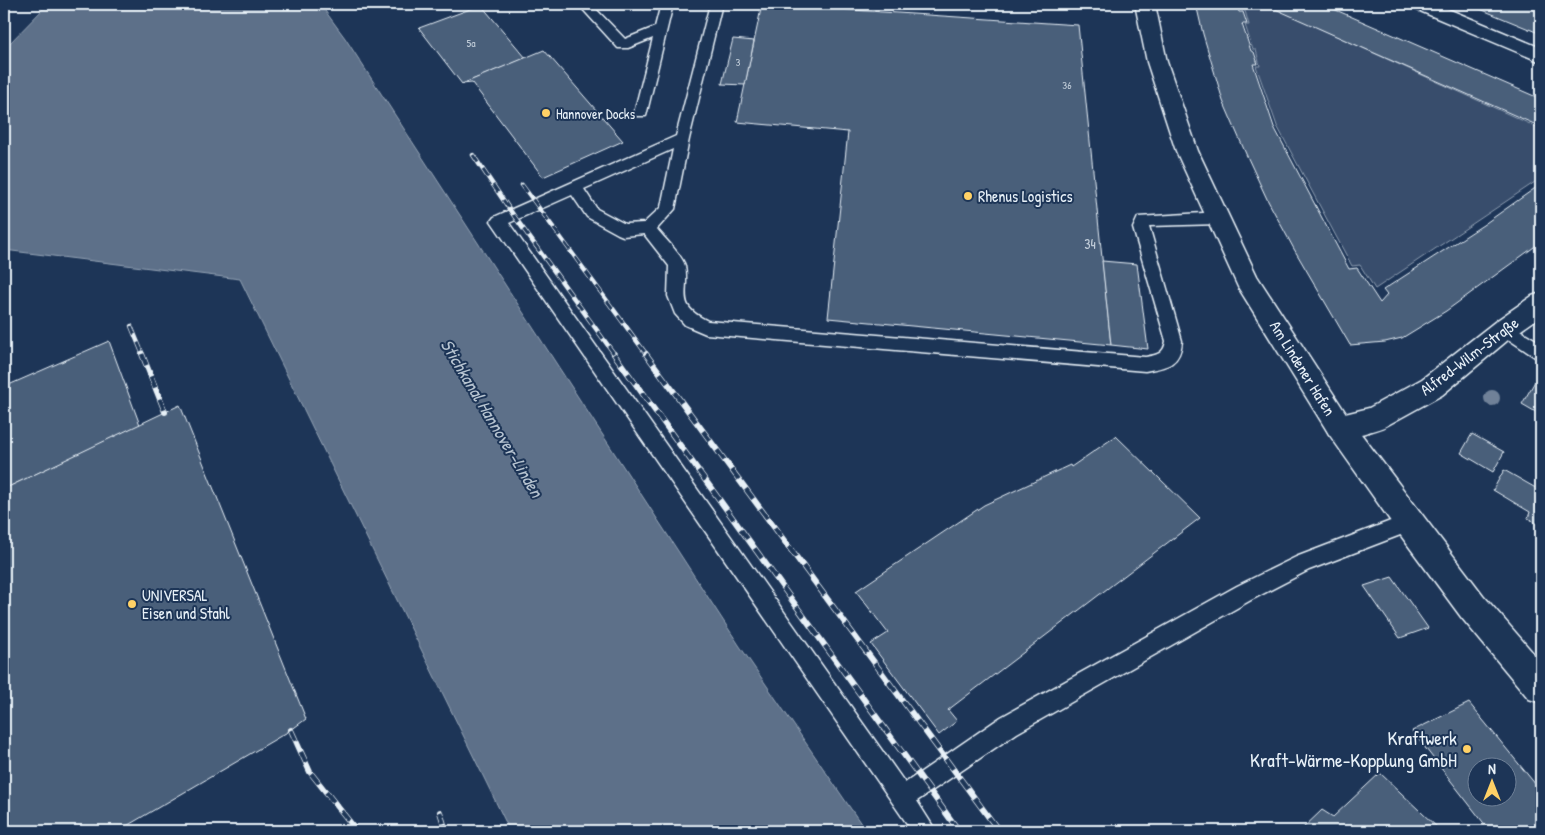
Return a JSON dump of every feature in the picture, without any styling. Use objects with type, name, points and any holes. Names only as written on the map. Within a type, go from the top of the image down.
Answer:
[{"type":"street","name":"Am Lindener Hafen","points":[[1145,4],[1157,62],[1187,151],[1248,280],[1339,426],[1409,524],[1472,606],[1541,688]]},
{"type":"street","points":[[1420,4],[1541,56]]},
{"type":"street","name":"Alfred-Wilm-Straße","points":[[1339,426],[1374,419],[1432,387],[1505,328],[1541,303]]},
{"type":"lane","points":[[584,4],[623,45],[660,30]]},
{"type":"lane","points":[[641,113],[667,4]]},
{"type":"lane","points":[[575,188],[592,213],[623,230],[648,228],[668,209],[682,139],[716,4]]},
{"type":"lane","points":[[682,139],[499,222],[925,831]]},
{"type":"lane","points":[[648,228],[677,265],[676,296],[681,309],[691,320],[706,327],[1145,364],[1165,360],[1173,351],[1174,342],[1141,228],[1143,222],[1219,218]]},
{"type":"lane","points":[[1505,328],[1541,352]]},
{"type":"lane","points":[[902,798],[1009,726],[1244,593],[1303,563],[1409,524]]},
{"type":"shaded area","points":[[1239,4],[1266,4],[1541,129],[1541,178],[1375,289],[1360,265],[1352,266],[1277,126],[1256,66],[1260,66],[1256,50],[1253,50],[1245,25],[1249,25],[1245,11],[1241,10]]},
{"type":"water","name":"Stichkanal Hannover-Linden","points":[[48,4],[320,4],[345,38],[739,645],[866,831],[510,831],[240,279],[4,250],[4,49]]},
{"type":"building","name":"Rhenus Logistics","points":[[762,4],[1078,25],[1111,345],[828,318],[848,132],[737,122]]},
{"type":"building","points":[[1196,4],[1237,4],[1239,12],[1243,12],[1247,24],[1242,24],[1251,51],[1254,52],[1258,64],[1253,64],[1274,127],[1349,269],[1357,268],[1380,303],[1387,295],[1383,290],[1483,225],[1541,184],[1541,242],[1446,311],[1402,338],[1385,342],[1350,345],[1294,249],[1267,199],[1246,154],[1223,101]]},
{"type":"building","points":[[1264,4],[1322,4],[1541,99],[1541,127]]},
{"type":"building","points":[[1468,4],[1529,4],[1541,9],[1541,34]]},
{"type":"building","points":[[481,5],[526,58],[462,84],[419,28]]},
{"type":"building","points":[[733,39],[754,41],[745,85],[722,84]]},
{"type":"building","name":"Hannover Docks","points":[[544,50],[623,141],[543,177],[472,83],[462,84]]},
{"type":"building","points":[[1102,261],[1137,264],[1148,349],[1111,345]]},
{"type":"building","points":[[109,341],[140,425],[4,489],[4,387]]},
{"type":"building","points":[[1541,371],[1541,415],[1522,404]]},
{"type":"building","name":"UNIVERSAL Eisen und Stahl","points":[[180,405],[306,719],[291,730],[118,831],[4,831],[4,489]]},
{"type":"building","points":[[1472,434],[1504,452],[1493,472],[1461,453]]},
{"type":"building","points":[[1116,436],[1200,518],[948,710],[957,721],[939,735],[871,644],[888,633],[856,591],[984,505],[1070,465],[1071,467]]},
{"type":"building","points":[[1504,470],[1541,491],[1541,496],[1536,506],[1541,509],[1541,526],[1528,518],[1530,512],[1493,490]]},
{"type":"building","points":[[1392,577],[1428,628],[1400,638],[1364,586]]},
{"type":"building","name":"Kraftwerk Kraft-Wärme-Kopplung GmbH","points":[[1469,703],[1514,758],[1468,758],[1468,803],[1412,731]]},
{"type":"building","name":"Kraftwerk Kraft-Wärme-Kopplung GmbH","points":[[1518,763],[1541,791],[1541,831],[1490,831],[1472,808],[1518,808]]},
{"type":"building","name":"Kraftwerk Kraft-Wärme-Kopplung GmbH","points":[[1380,773],[1441,831],[1300,831],[1322,810],[1333,817]]},
{"type":"railway","points":[[473,155],[514,216],[615,355]]},
{"type":"railway","points":[[522,185],[647,355]]},
{"type":"railway","points":[[131,326],[143,355]]},
{"type":"railway","points":[[142,354],[165,412]]},
{"type":"railway","points":[[614,354],[959,831]]},
{"type":"railway","points":[[646,354],[999,831]]},
{"type":"railway","points":[[291,730],[310,772],[357,831]]},
{"type":"railway","points":[[440,812],[446,831]]},
{"type":"place","name":"Hannover Docks","points":[[546,113]]},
{"type":"place","name":"Rhenus Logistics","points":[[968,196]]},
{"type":"place","name":"UNIVERSAL Eisen und Stahl","points":[[132,604]]},
{"type":"place","name":"Kraftwerk Kraft-Wärme-Kopplung GmbH","points":[[1467,749]]}]
